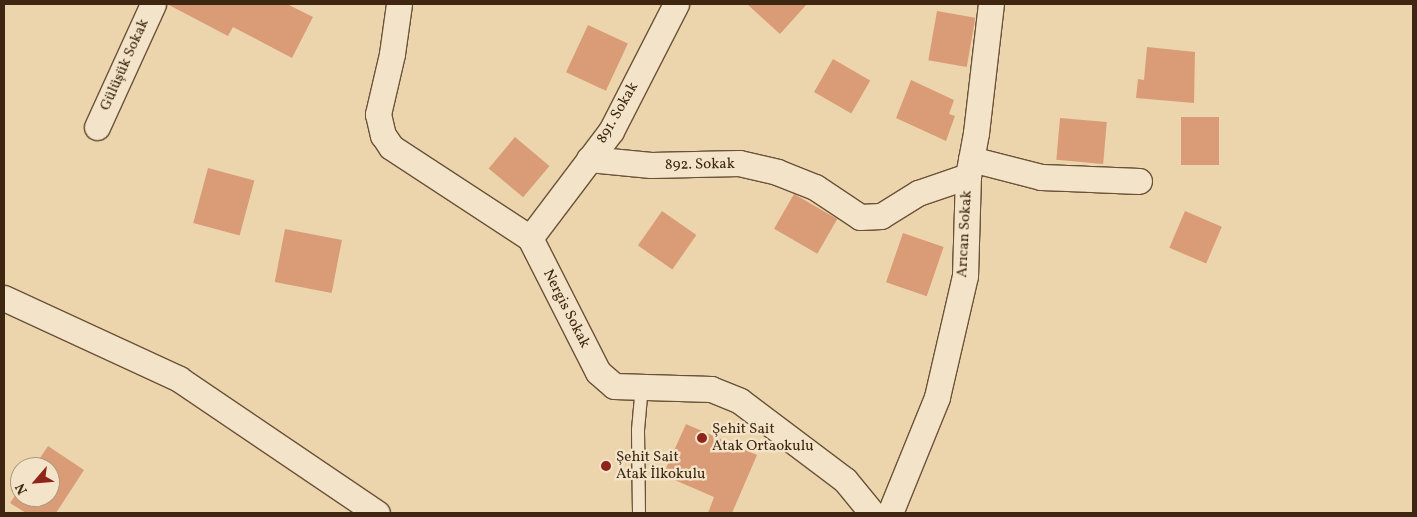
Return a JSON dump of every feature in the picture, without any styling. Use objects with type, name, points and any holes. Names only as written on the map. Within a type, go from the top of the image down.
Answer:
[{"type":"street","name":"Gülüşük Sokak","points":[[97,127],[153,4]]},
{"type":"street","name":"Nergis Sokak","points":[[399,4],[392,54],[378,114],[383,136],[391,147],[530,238],[598,372],[614,386],[642,384],[712,389],[740,401],[845,480],[872,513]]},
{"type":"street","name":"891. Sokak","points":[[530,238],[611,130],[676,4]]},
{"type":"street","name":"Arıcan Sokak","points":[[890,513],[937,397],[965,276],[969,167],[991,4]]},
{"type":"street","name":"892. Sokak","points":[[589,159],[651,165],[739,163],[777,172],[816,187],[860,217],[881,216],[918,193],[969,167]]},
{"type":"street","points":[[969,167],[1041,177],[1139,181]]},
{"type":"street","points":[[4,298],[179,379],[377,513]]},
{"type":"lane","points":[[640,513],[638,430],[642,384]]},
{"type":"building","points":[[167,4],[287,4],[313,17],[292,58],[233,27],[228,36]]},
{"type":"building","points":[[747,4],[807,4],[780,34]]},
{"type":"building","points":[[937,11],[975,18],[967,67],[928,60]]},
{"type":"building","points":[[588,25],[628,44],[606,91],[566,72]]},
{"type":"building","points":[[1147,47],[1195,52],[1194,103],[1136,98],[1138,79],[1144,80]]},
{"type":"building","points":[[833,59],[870,80],[851,113],[814,92]]},
{"type":"building","points":[[911,80],[954,100],[949,114],[955,116],[946,141],[896,118]]},
{"type":"building","points":[[1181,117],[1219,117],[1219,165],[1181,165]]},
{"type":"building","points":[[1060,118],[1107,122],[1103,164],[1056,160]]},
{"type":"building","points":[[515,137],[549,166],[523,197],[489,168]]},
{"type":"building","points":[[208,168],[254,180],[240,235],[193,223]]},
{"type":"building","points":[[794,194],[837,219],[817,254],[774,229]]},
{"type":"building","points":[[662,211],[696,235],[672,269],[638,245]]},
{"type":"building","points":[[1185,211],[1222,227],[1206,263],[1169,248]]},
{"type":"building","points":[[285,229],[342,240],[332,293],[275,282]]},
{"type":"building","points":[[903,233],[944,247],[927,296],[886,282]]},
{"type":"building","points":[[686,424],[757,455],[732,513],[708,513],[714,497],[663,475]]},
{"type":"building","points":[[48,446],[84,470],[60,507],[60,457],[41,457]]},
{"type":"building","points":[[16,507],[60,507],[56,513],[26,513]]},
{"type":"place","name":"Şehit Sait Atak Ortaokulu","points":[[702,438]]},
{"type":"place","name":"Şehit Sait Atak İlkokulu","points":[[606,466]]}]
